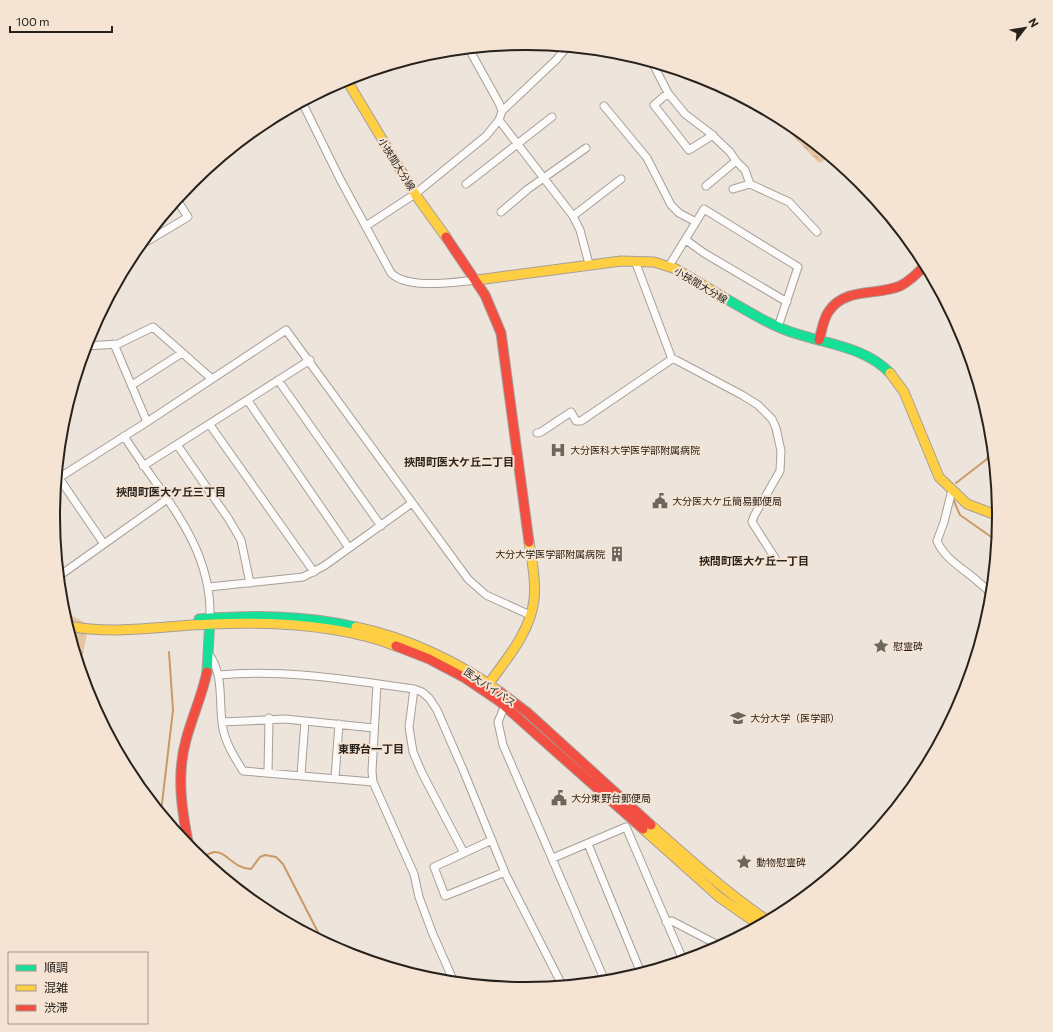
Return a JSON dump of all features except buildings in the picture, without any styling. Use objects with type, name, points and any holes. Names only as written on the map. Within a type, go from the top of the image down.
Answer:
[{"type":"main road","name":"小挾間大分線","points":[[349,85],[415,194],[477,280],[589,264],[635,261],[654,262],[669,266],[686,274],[752,315],[778,327],[860,352],[889,372],[904,392],[939,477],[967,504],[992,513]]},
{"type":"main road","points":[[819,340],[828,311],[837,301],[850,294],[884,291],[899,286],[913,278],[921,269]]},
{"type":"main road","points":[[477,280],[493,309],[505,352],[534,582],[533,602],[530,615],[516,642],[487,687]]},
{"type":"main road","name":"医大バイパス","points":[[74,627],[100,631],[142,629],[179,621],[282,624],[326,628],[355,633],[417,654],[487,687],[542,726],[703,872],[736,899],[763,917]]},
{"type":"main road","points":[[186,834],[181,807],[180,771],[186,740],[205,682],[209,654],[210,621]]},
{"type":"main road","name":"医大バイパス","points":[[487,687],[505,705],[708,887],[730,905],[755,922]]},
{"type":"street","points":[[366,226],[415,194],[486,136],[499,120],[502,111],[563,52]]},
{"type":"street","points":[[472,53],[490,84],[502,111]]},
{"type":"street","points":[[656,69],[668,92],[685,114],[713,136],[730,152],[745,170],[750,184]]},
{"type":"street","points":[[668,92],[654,105],[689,150],[713,136]]},
{"type":"street","points":[[304,106],[392,274],[396,278],[407,282],[425,284],[477,280]]},
{"type":"street","points":[[604,106],[647,158],[671,205],[679,213],[696,222]]},
{"type":"street","points":[[466,184],[552,117]]},
{"type":"street","points":[[499,120],[573,216],[580,230],[589,264]]},
{"type":"street","points":[[501,212],[528,189],[545,179],[586,148]]},
{"type":"street","points":[[706,186],[736,161]]},
{"type":"street","points":[[573,216],[621,179]]},
{"type":"street","points":[[733,189],[750,184],[789,202],[817,232]]},
{"type":"street","points":[[152,238],[188,218],[180,205]]},
{"type":"street","points":[[669,266],[704,209],[798,267],[778,327]]},
{"type":"street","points":[[686,240],[704,253],[787,302]]},
{"type":"street","points":[[635,261],[672,359],[720,383],[758,405],[772,419],[776,428],[781,451],[780,471],[752,522],[775,558]]},
{"type":"street","points":[[93,345],[114,344],[153,328],[212,379]]},
{"type":"street","points":[[62,475],[147,422],[286,330],[310,360],[472,584],[486,595],[530,615]]},
{"type":"street","points":[[114,344],[147,422]]},
{"type":"street","points":[[132,385],[182,353]]},
{"type":"street","points":[[537,433],[541,432],[571,412],[576,421],[581,421],[672,359]]},
{"type":"street","points":[[143,466],[178,446],[310,360]]},
{"type":"street","points":[[278,380],[381,526]]},
{"type":"street","points":[[248,401],[349,548]]},
{"type":"street","points":[[210,425],[314,572]]},
{"type":"street","points":[[124,436],[190,534],[203,563],[209,587],[210,621]]},
{"type":"street","points":[[178,446],[228,518],[241,540],[250,583]]},
{"type":"street","points":[[61,483],[104,544]]},
{"type":"street","points":[[952,490],[944,522],[937,541],[943,551],[958,567],[975,578],[987,589]]},
{"type":"street","points":[[64,573],[166,500]]},
{"type":"street","points":[[209,587],[303,577],[314,572],[412,503]]},
{"type":"street","points":[[209,654],[219,675],[222,722],[227,742],[243,771],[301,774],[373,782]]},
{"type":"street","points":[[219,675],[243,673],[277,674],[378,684],[414,689],[422,692],[429,698],[437,710],[505,872],[559,981]]},
{"type":"street","points":[[378,684],[374,728],[373,782],[414,874],[419,897],[451,976]]},
{"type":"street","points":[[414,689],[409,727],[413,752],[422,773],[464,853]]},
{"type":"street","points":[[505,705],[498,718],[498,730],[602,976]]},
{"type":"street","points":[[222,722],[269,718],[374,728]]},
{"type":"street","points":[[268,773],[269,718]]},
{"type":"street","points":[[301,774],[305,721]]},
{"type":"street","points":[[335,778],[339,724]]},
{"type":"street","points":[[553,858],[626,827],[681,955]]},
{"type":"street","points":[[492,840],[434,867],[445,896],[505,872]]},
{"type":"street","points":[[588,844],[639,968]]},
{"type":"street","points":[[666,922],[672,921],[714,943]]},
{"type":"green space","points":[[791,133],[826,159],[819,163]]},
{"type":"green space","points":[[71,615],[89,625],[82,657]]},
{"type":"waterway","points":[[956,483],[987,459],[989,453]]},
{"type":"waterway","points":[[953,499],[960,515],[992,537]]},
{"type":"waterway","points":[[162,806],[173,710],[169,652]]},
{"type":"waterway","points":[[207,855],[218,852],[240,866],[251,869],[260,857],[265,855],[276,857],[283,864],[319,933]]},
{"type":"traffic: fast","points":[[723,297],[758,317],[785,330],[845,347],[869,357],[890,373]]},
{"type":"traffic: fast","points":[[199,619],[278,617],[317,620],[356,627]]},
{"type":"traffic: fast","points":[[207,672],[210,618]]},
{"type":"traffic: slow","points":[[349,85],[415,194],[446,237]]},
{"type":"traffic: slow","points":[[477,280],[621,261],[654,262],[676,269],[723,297]]},
{"type":"traffic: slow","points":[[890,373],[904,392],[939,477],[967,504],[992,513]]},
{"type":"traffic: slow","points":[[485,689],[515,648],[527,625],[531,613],[534,600],[534,586],[529,542]]},
{"type":"traffic: slow","points":[[74,627],[99,630],[115,630],[243,623],[295,625],[347,632],[396,646]]},
{"type":"traffic: slow","points":[[356,627],[394,637],[431,652],[467,670],[500,692]]},
{"type":"traffic: slow","points":[[651,825],[723,887],[763,917]]},
{"type":"traffic: slow","points":[[643,829],[719,897],[755,922]]},
{"type":"traffic: jam","points":[[446,237],[485,295],[501,333],[529,542]]},
{"type":"traffic: jam","points":[[819,340],[825,318],[836,303],[852,295],[881,291],[900,286],[907,282],[921,269]]},
{"type":"traffic: jam","points":[[396,646],[429,659],[465,678],[499,701],[643,829]]},
{"type":"traffic: jam","points":[[187,835],[182,807],[181,767],[186,740],[207,672]]},
{"type":"traffic: jam","points":[[500,692],[528,713],[651,825]]},
{"type":"place","name":"大分医科大学医学部附属病院","points":[[558,450]]},
{"type":"place","name":"大分医大ケ丘簡易郵便局","points":[[660,501]]},
{"type":"place","name":"大分大学医学部附属病院","points":[[617,554]]},
{"type":"place","name":"慰霊碑","points":[[881,646]]},
{"type":"place","name":"大分大学（医学部）","points":[[738,718]]},
{"type":"place","name":"大分東野台郵便局","points":[[559,798]]},
{"type":"place","name":"動物慰霊碑","points":[[744,862]]},
{"type":"district","name":"挾間町医大ケ丘二丁目","points":[[459,461]]},
{"type":"district","name":"挾間町医大ケ丘三丁目","points":[[171,491]]},
{"type":"district","name":"挾間町医大ケ丘一丁目","points":[[754,560]]},
{"type":"district","name":"東野台一丁目","points":[[371,748]]}]
